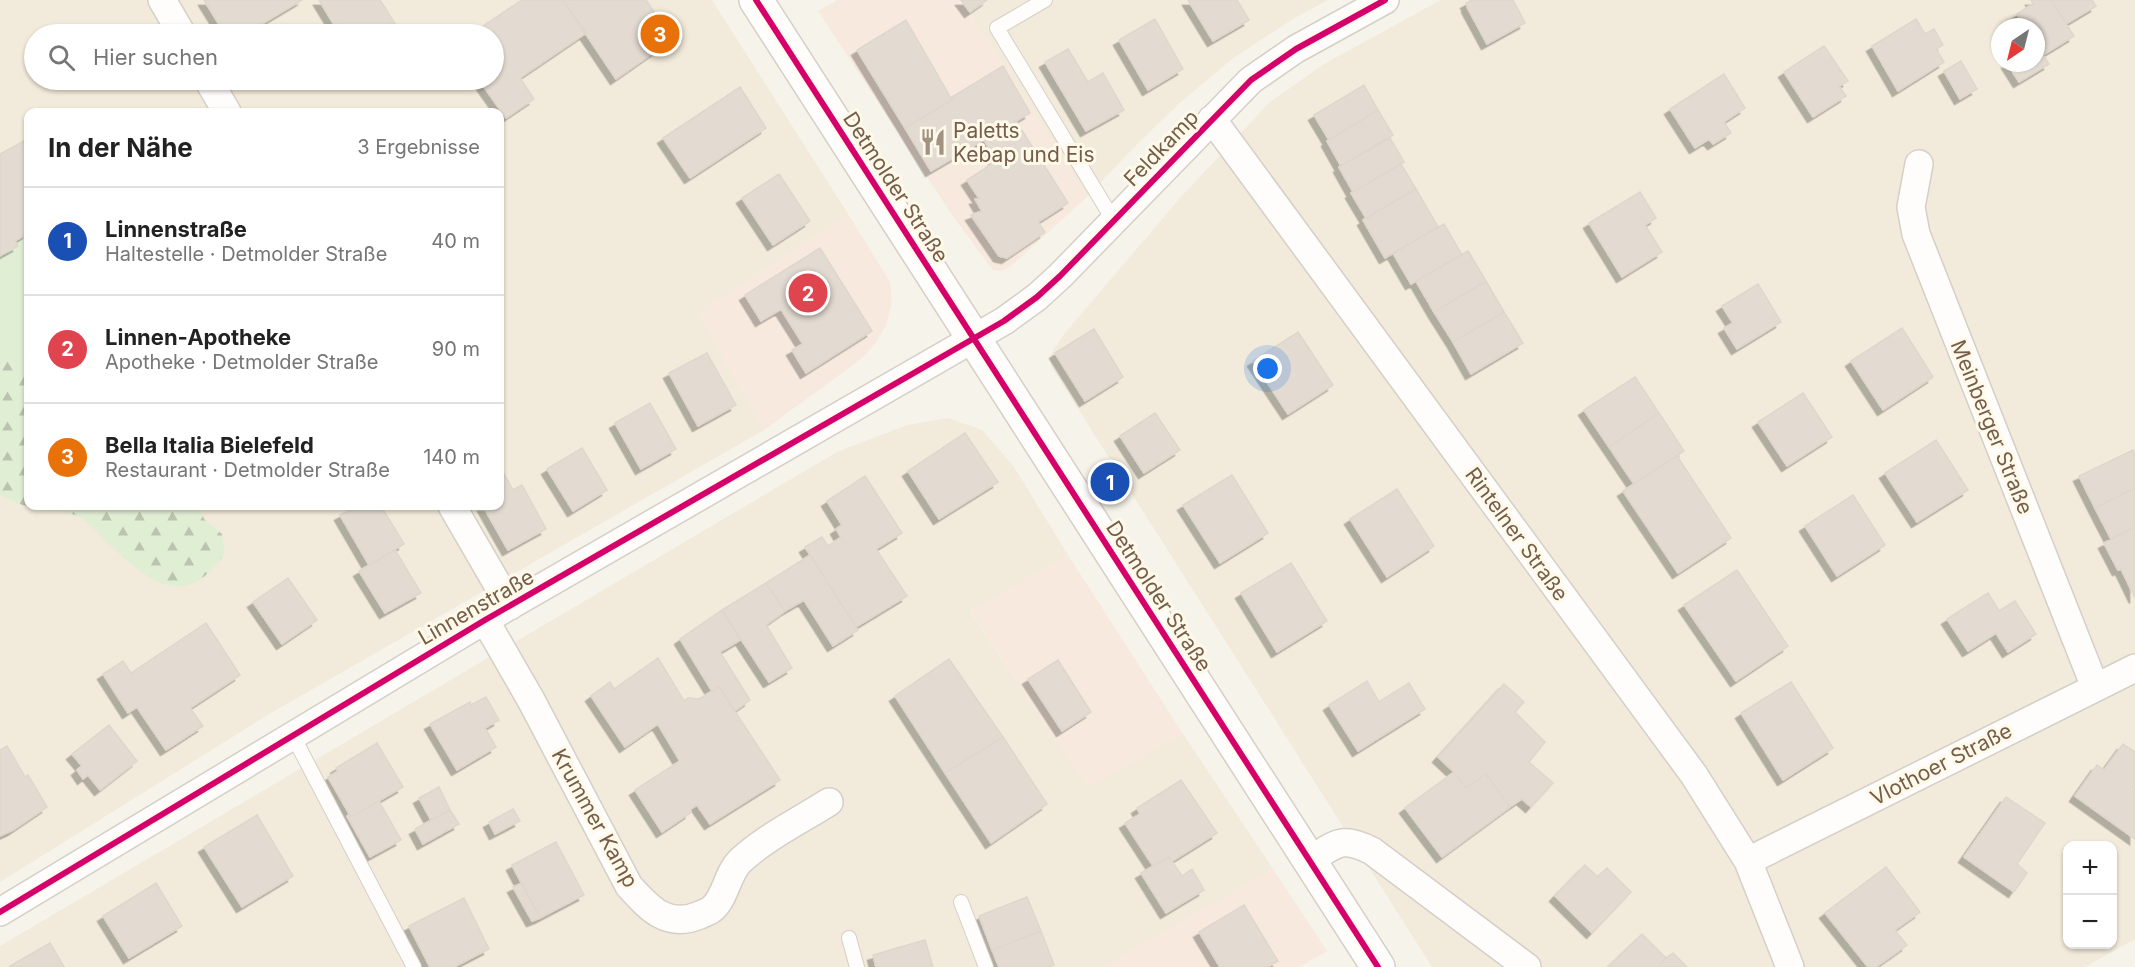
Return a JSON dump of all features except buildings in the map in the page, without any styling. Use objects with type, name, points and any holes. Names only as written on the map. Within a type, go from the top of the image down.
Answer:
[{"type":"street","points":[[162,0],[176,24]]},
{"type":"street","name":"Detmolder Straße","points":[[756,0],[1378,967]]},
{"type":"street","name":"Feldkamp","points":[[974,338],[1004,321],[1037,297],[1060,276],[1251,80],[1296,49],[1385,0]]},
{"type":"street","points":[[214,90],[225,108]]},
{"type":"street","name":"Rintelner Straße","points":[[1212,119],[1694,775],[1748,861],[1790,967]]},
{"type":"street","name":"Meinberger Straße","points":[[1919,164],[1911,207],[1916,234],[2095,687]]},
{"type":"street","name":"Linnenstraße","points":[[0,912],[485,620],[974,338]]},
{"type":"street","points":[[454,510],[510,606]]},
{"type":"street","name":"Krummer Kamp","points":[[485,620],[531,700],[629,886],[647,906],[666,918],[691,919],[712,909],[724,892],[738,863],[764,842],[829,802]]},
{"type":"street","name":"Vlothoer Straße","points":[[1748,861],[2135,668]]},
{"type":"street","points":[[1309,861],[1339,842],[1357,843],[1372,851],[1527,967]]},
{"type":"lane","points":[[1045,0],[997,28],[1114,221]]},
{"type":"lane","points":[[293,736],[414,967]]},
{"type":"lane","points":[[962,902],[986,967]]},
{"type":"lane","points":[[849,938],[857,967]]},
{"type":"shaded area","points":[[0,0],[712,0],[848,214],[698,312],[764,430],[271,713],[0,882]]},
{"type":"shaded area","points":[[837,0],[960,0],[993,47],[1087,197],[1010,267],[1001,271],[993,270],[954,218],[818,11]]},
{"type":"shaded area","points":[[960,0],[1328,0],[1291,20],[1232,59],[1141,140],[1087,197],[993,47]]},
{"type":"shaded area","points":[[1441,0],[2135,0],[2135,939],[2085,967],[1432,967],[1051,366],[1050,355],[1065,333],[1181,197],[1269,103],[1324,64]]},
{"type":"shaded area","points":[[848,214],[890,282],[892,302],[887,323],[875,344],[861,359],[764,430],[698,312]]},
{"type":"shaded area","points":[[948,418],[982,430],[1014,467],[1068,555],[970,611],[1087,787],[1183,734],[1273,869],[1105,967],[0,967],[0,946],[837,452],[907,425]]},
{"type":"shaded area","points":[[1068,555],[1183,734],[1087,788],[970,610]]},
{"type":"shaded area","points":[[1273,869],[1327,951],[1299,967],[1105,967],[1125,953]]},
{"type":"green space","points":[[24,235],[24,358],[0,363],[0,256],[17,246],[15,241]]},
{"type":"green space","points":[[24,358],[24,506],[0,495],[0,363]]},
{"type":"green space","points":[[44,510],[199,510],[205,520],[222,534],[225,553],[211,571],[196,582],[182,586],[168,585],[154,580],[139,570],[80,517],[65,512]]},
{"type":"cycle path","points":[[756,0],[1378,967]]},
{"type":"cycle path","points":[[0,912],[485,620],[1004,321],[1037,297],[1060,276],[1251,80],[1296,49],[1385,0]]},
{"type":"place","name":"Bella Italia Bielefeld","points":[[660,34]]},
{"type":"place","name":"Paletts Kebap und Eis","points":[[933,142]]},
{"type":"place","name":"Linnen-Apotheke","points":[[808,293]]},
{"type":"place","name":"Linnenstraße","points":[[1110,482]]}]
